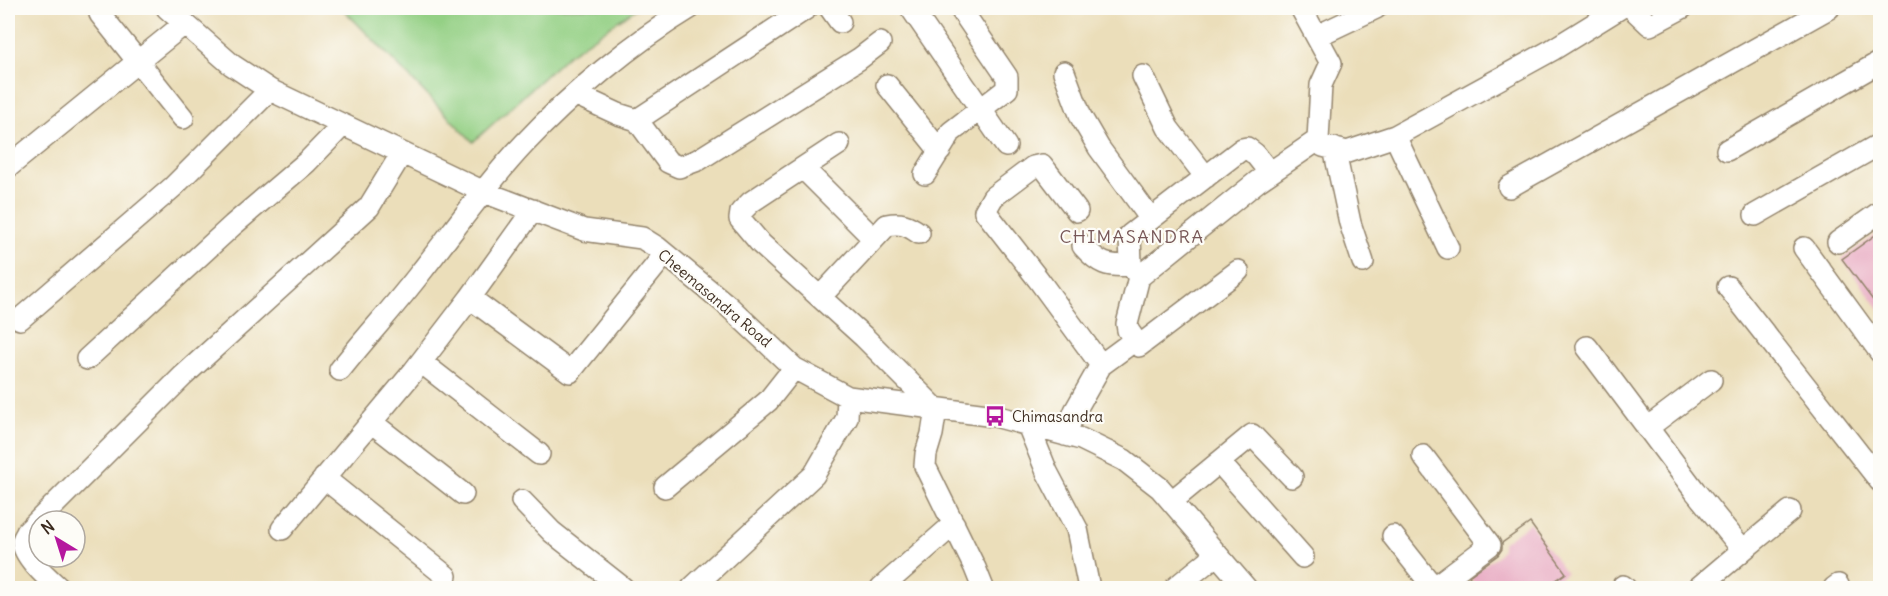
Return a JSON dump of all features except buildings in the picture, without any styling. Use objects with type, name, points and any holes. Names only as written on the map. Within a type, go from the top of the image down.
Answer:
[{"type":"street","name":"Cheemasandra Road","points":[[167,8],[232,65],[270,90],[484,192],[584,230],[642,238],[665,254],[735,312],[794,368],[848,397],[995,416],[1081,439],[1124,460],[1160,488],[1246,588]]},
{"type":"street","points":[[339,370],[524,144],[631,49],[690,8]]},
{"type":"street","points":[[637,120],[807,8]]},
{"type":"street","points":[[911,8],[1006,146]]},
{"type":"street","points":[[925,174],[951,132],[1006,89],[1006,77],[960,8]]},
{"type":"street","points":[[1301,8],[1331,63],[1322,85],[1326,144],[1363,262]]},
{"type":"street","points":[[1317,36],[1376,8]]},
{"type":"street","points":[[1135,271],[1306,147],[1326,144],[1347,152],[1395,136],[1552,50],[1620,8]]},
{"type":"street","points":[[1632,8],[1650,25],[1682,8]]},
{"type":"street","points":[[1509,187],[1638,117],[1828,8]]},
{"type":"street","points":[[100,14],[183,118]]},
{"type":"street","points":[[8,167],[184,24]]},
{"type":"street","points":[[577,95],[637,120],[668,162],[679,167],[698,160],[859,59],[880,43]]},
{"type":"street","points":[[1726,150],[1820,99],[1881,62]]},
{"type":"street","points":[[1064,72],[1082,117],[1099,148],[1151,219]]},
{"type":"street","points":[[1143,76],[1168,128],[1206,177]]},
{"type":"street","points":[[887,86],[940,150]]},
{"type":"street","points":[[20,319],[173,187],[270,90]]},
{"type":"street","points":[[87,359],[233,225],[307,162],[343,125]]},
{"type":"street","points":[[1395,136],[1448,248]]},
{"type":"street","points":[[839,144],[751,202],[741,212],[740,219],[761,244],[821,296],[936,409],[925,466],[983,588]]},
{"type":"street","points":[[1755,215],[1881,144]]},
{"type":"street","points":[[1238,271],[1139,346],[1128,330],[1135,271],[1131,235],[1242,149],[1247,148],[1255,154],[1270,173]]},
{"type":"street","points":[[59,588],[39,569],[26,552],[23,542],[27,532],[183,376],[369,207],[402,153]]},
{"type":"street","points":[[1077,211],[1042,165],[1033,167],[993,197],[985,211],[1101,365]]},
{"type":"street","points":[[803,168],[874,239]]},
{"type":"street","points":[[282,529],[421,362],[533,210]]},
{"type":"street","points":[[1838,242],[1881,212]]},
{"type":"street","points":[[821,296],[887,225],[895,223],[909,225],[919,233]]},
{"type":"street","points":[[1083,246],[1102,263],[1135,271]]},
{"type":"street","points":[[1804,248],[1881,352]]},
{"type":"street","points":[[470,298],[570,372],[665,254]]},
{"type":"street","points":[[1728,287],[1881,480]]},
{"type":"street","points":[[1065,435],[1075,411],[1101,365],[1134,340]]},
{"type":"street","points":[[1587,347],[1743,550]]},
{"type":"street","points":[[421,362],[539,454]]},
{"type":"street","points":[[665,488],[768,401],[794,368]]},
{"type":"street","points":[[1647,428],[1711,380]]},
{"type":"street","points":[[692,588],[814,475],[847,418],[848,397]]},
{"type":"street","points":[[371,422],[464,494]]},
{"type":"street","points":[[1028,425],[1047,472],[1077,529],[1089,588]]},
{"type":"street","points":[[1172,501],[1252,435],[1292,477]]},
{"type":"street","points":[[1393,536],[1434,588],[1490,544],[1423,456]]},
{"type":"street","points":[[1219,462],[1303,557]]},
{"type":"street","points":[[324,478],[446,576]]},
{"type":"street","points":[[522,501],[552,532],[618,587]]},
{"type":"street","points":[[1698,588],[1790,511]]},
{"type":"street","points":[[881,588],[954,524]]},
{"type":"street","points":[[1175,588],[1217,554]]},
{"type":"green space","points":[[342,8],[637,8],[568,55],[473,142]]},
{"type":"place","name":"Chimasandra","points":[[995,416]]},
{"type":"district","name":"CHIMASANDRA","points":[[1132,236]]}]
